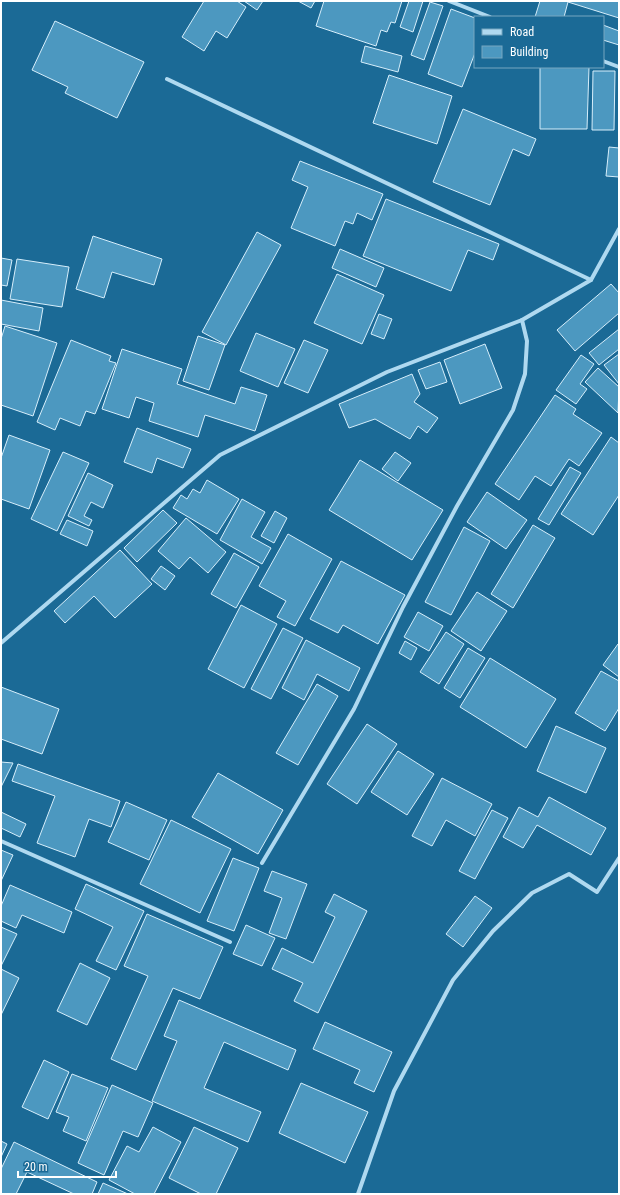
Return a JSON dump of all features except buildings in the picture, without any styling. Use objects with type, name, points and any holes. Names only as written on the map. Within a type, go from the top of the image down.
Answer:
[{"type":"street","points":[[449,1],[487,16]]},
{"type":"street","points":[[604,61],[619,67]]},
{"type":"street","points":[[167,79],[591,280]]},
{"type":"street","points":[[1,643],[220,455],[387,372],[522,320],[591,280],[619,229]]},
{"type":"street","points":[[262,863],[354,709],[403,607],[457,506],[513,410],[525,374],[527,341],[522,320]]},
{"type":"street","points":[[1,841],[230,942]]},
{"type":"street","points":[[358,1194],[394,1091],[452,980],[492,931],[532,893],[569,874],[597,892],[619,858]]}]
